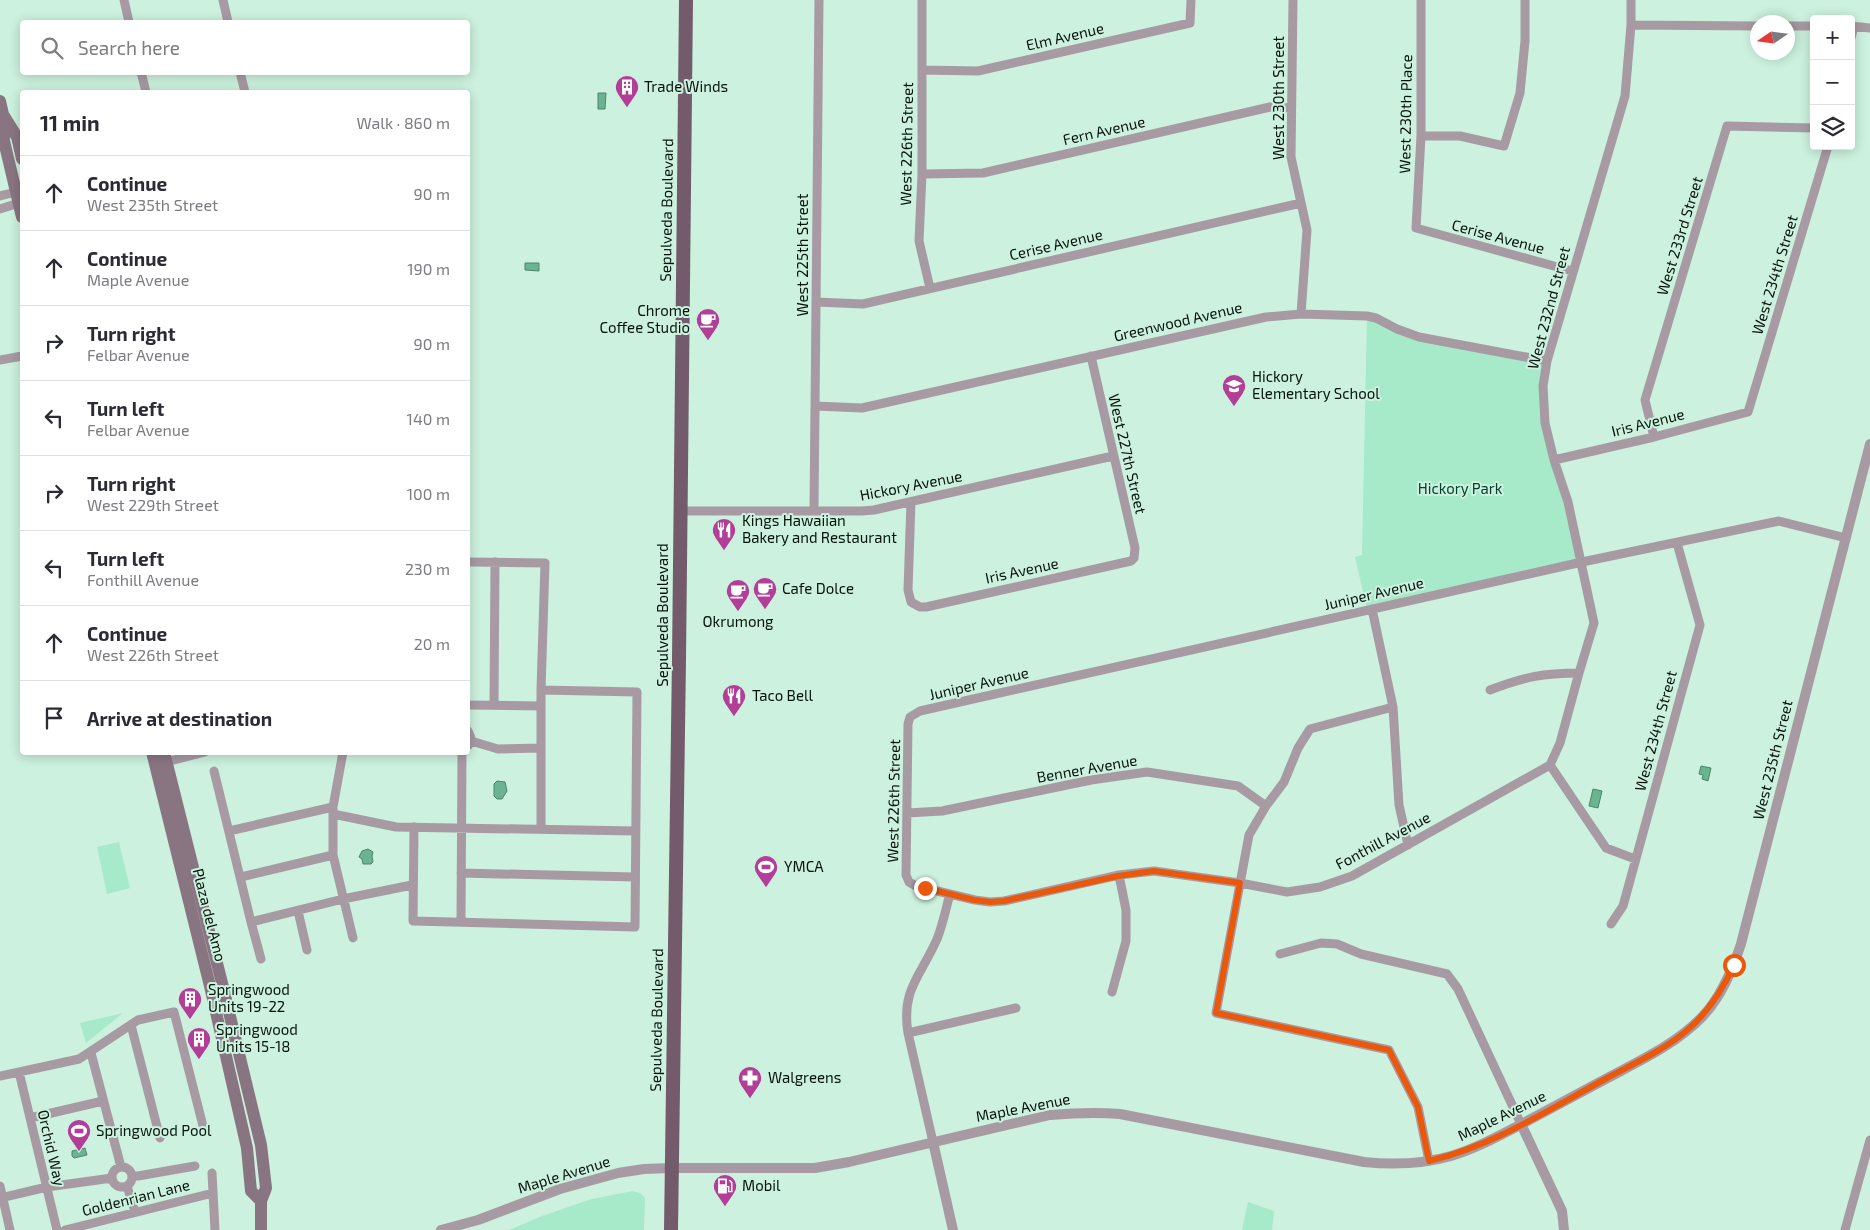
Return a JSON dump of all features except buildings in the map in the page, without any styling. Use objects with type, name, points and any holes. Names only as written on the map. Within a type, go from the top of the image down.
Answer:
[{"type":"main road","name":"Sepulveda Boulevard","points":[[671,1230],[686,0]]},
{"type":"main road","points":[[2,108],[17,137],[20,150]]},
{"type":"main road","points":[[2,108],[4,141],[19,195]]},
{"type":"main road","name":"Plaza del Amo","points":[[157,756],[216,984],[262,1150],[266,1188],[261,1200],[260,1230]]},
{"type":"main road","name":"Plaza del Amo","points":[[216,984],[247,1153],[251,1191],[261,1200]]},
{"type":"main road","points":[[247,1153],[262,1150]]},
{"type":"street","points":[[124,0],[129,20]]},
{"type":"street","points":[[223,0],[228,20]]},
{"type":"street","name":"West 225th Street","points":[[814,510],[819,0]]},
{"type":"street","name":"West 226th Street","points":[[922,0],[922,174],[919,241],[930,288]]},
{"type":"street","name":"Elm Avenue","points":[[922,70],[978,71],[1190,23],[1191,0]]},
{"type":"street","name":"West 230th Street","points":[[1293,0],[1291,157],[1307,230],[1301,314]]},
{"type":"street","name":"West 230th Place","points":[[1416,228],[1421,136],[1422,0]]},
{"type":"street","points":[[1421,136],[1460,136],[1504,146],[1520,93],[1525,41],[1525,0]]},
{"type":"street","name":"West 232nd Street","points":[[1550,765],[1560,743],[1594,623],[1568,502],[1554,460],[1545,423],[1543,404],[1546,361],[1625,96],[1631,25],[1631,0]]},
{"type":"street","points":[[1631,25],[1750,26]]},
{"type":"street","points":[[1795,26],[1810,26]]},
{"type":"street","points":[[1855,26],[1870,28]]},
{"type":"street","points":[[142,75],[146,90]]},
{"type":"street","points":[[241,75],[244,90]]},
{"type":"street","name":"Fern Avenue","points":[[922,174],[983,173],[1270,107],[1291,108]]},
{"type":"street","name":"West 233rd Street","points":[[1654,436],[1645,400],[1727,126],[1810,128]]},
{"type":"street","name":"West 234th Street","points":[[1748,412],[1827,150]]},
{"type":"street","points":[[0,196],[19,195]]},
{"type":"street","points":[[0,208],[19,195]]},
{"type":"street","name":"Cerise Avenue","points":[[816,302],[863,304],[1301,202]]},
{"type":"street","name":"Cerise Avenue","points":[[1416,228],[1572,272]]},
{"type":"street","name":"Greenwood Avenue","points":[[815,406],[862,408],[1266,317],[1301,314],[1367,316],[1376,318],[1397,329],[1419,337],[1546,361]]},
{"type":"street","points":[[0,360],[20,355]]},
{"type":"street","name":"West 227th Street","points":[[1091,356],[1135,548],[1134,558]]},
{"type":"street","name":"Iris Avenue","points":[[1554,460],[1748,412]]},
{"type":"street","name":"West 235th Street","points":[[1654,1053],[1684,1033],[1702,1017],[1720,991],[1734,965],[1870,444]]},
{"type":"street","name":"Hickory Avenue","points":[[680,511],[862,511],[911,502],[1113,456]]},
{"type":"street","name":"Iris Avenue","points":[[911,502],[908,590],[909,597],[915,605],[926,607],[1125,563],[1134,558]]},
{"type":"street","name":"Juniper Avenue","points":[[910,717],[920,711],[1372,609],[1582,562],[1779,521],[1846,538]]},
{"type":"street","name":"West 234th Street","points":[[1611,924],[1623,906],[1700,625],[1677,543]]},
{"type":"street","points":[[470,562],[545,563],[541,690],[541,829]]},
{"type":"street","points":[[494,705],[495,562]]},
{"type":"street","points":[[1372,609],[1393,707],[1398,805],[1408,845]]},
{"type":"street","points":[[1490,690],[1518,679],[1550,674],[1579,673]]},
{"type":"street","points":[[414,827],[413,921],[635,927],[637,692],[541,690]]},
{"type":"street","points":[[470,705],[541,706]]},
{"type":"street","points":[[1393,707],[1310,729],[1298,748],[1284,782],[1266,806],[1249,835],[1216,1013],[1389,1050],[1418,1107],[1429,1161]]},
{"type":"street","name":"West 226th Street","points":[[910,717],[908,724],[908,844],[906,867],[909,882],[916,886],[950,894]]},
{"type":"street","points":[[470,744],[498,749],[541,748]]},
{"type":"street","points":[[342,755],[333,811],[333,855],[353,938]]},
{"type":"street","points":[[461,922],[462,755]]},
{"type":"street","points":[[1550,765],[1606,848],[1635,860]]},
{"type":"street","name":"Fonthill Avenue","points":[[950,894],[974,900],[1004,901],[1118,876],[1154,871],[1240,883],[1287,892],[1320,887],[1352,876],[1550,765]]},
{"type":"street","points":[[214,770],[260,959]]},
{"type":"street","name":"Benner Avenue","points":[[907,813],[942,811],[1091,780],[1147,772],[1238,786],[1266,806]]},
{"type":"street","points":[[229,831],[333,811],[396,827],[636,830]]},
{"type":"street","points":[[241,877],[333,855]]},
{"type":"street","points":[[461,873],[636,876]]},
{"type":"street","points":[[1112,992],[1126,941],[1126,910],[1118,876]]},
{"type":"street","points":[[251,922],[412,884]]},
{"type":"street","points":[[950,894],[938,936],[911,988],[906,1004],[906,1018],[953,1230]]},
{"type":"street","points":[[298,911],[307,950]]},
{"type":"street","points":[[1280,954],[1321,943],[1337,944],[1361,954],[1446,974],[1458,989],[1562,1211],[1564,1230]]},
{"type":"street","points":[[908,1033],[1016,1008]]},
{"type":"street","points":[[0,1076],[79,1058],[91,1053],[138,1020],[174,1012],[203,1126]]},
{"type":"street","points":[[132,1025],[160,1138]]},
{"type":"street","points":[[91,1053],[121,1167]]},
{"type":"street","name":"Maple Avenue","points":[[441,1230],[478,1220],[553,1191],[592,1179],[644,1169],[815,1168],[1050,1116],[1099,1112],[1123,1114],[1364,1162],[1389,1164],[1429,1161],[1471,1149],[1654,1053]]},
{"type":"street","name":"Orchid Way","points":[[19,1072],[57,1230]]},
{"type":"street","points":[[30,1118],[103,1101]]},
{"type":"street","points":[[1845,1230],[1870,1140]]},
{"type":"street","points":[[132,1176],[195,1166]]},
{"type":"street","points":[[121,1167],[128,1169],[132,1176],[127,1186],[116,1185],[112,1178],[114,1171],[121,1167]]},
{"type":"street","points":[[212,1173],[215,1230]]},
{"type":"street","points":[[1,1198],[46,1187],[112,1178]]},
{"type":"street","points":[[0,1186],[1,1198],[10,1230]]},
{"type":"street","points":[[127,1186],[135,1212]]},
{"type":"street","name":"Goldenrian Lane","points":[[65,1230],[213,1193]]},
{"type":"green space","name":"Hickory Park","points":[[1367,317],[1398,330],[1545,362],[1542,405],[1580,562],[1367,609],[1355,557],[1362,555]]},
{"type":"green space","points":[[119,842],[130,888],[107,894],[97,847]]},
{"type":"green space","points":[[123,1013],[86,1043],[80,1023]]},
{"type":"green space","points":[[632,1191],[640,1193],[645,1198],[644,1230],[509,1230],[542,1216],[592,1199]]},
{"type":"green space","points":[[1248,1202],[1274,1211],[1272,1230],[1242,1230]]},
{"type":"shaded area","points":[[598,93],[606,93],[605,109],[598,109]]},
{"type":"shaded area","points":[[525,263],[539,263],[539,271],[525,270]]},
{"type":"shaded area","points":[[1701,766],[1711,768],[1708,781],[1702,779],[1703,775],[1699,774]]},
{"type":"shaded area","points":[[497,781],[505,782],[507,791],[502,799],[497,799],[494,796],[494,784]]},
{"type":"shaded area","points":[[1593,789],[1602,791],[1598,808],[1589,806]]},
{"type":"shaded area","points":[[368,849],[373,852],[373,862],[371,864],[363,864],[362,859],[359,857],[362,851]]},
{"type":"shaded area","name":"Springwood Pool","points":[[85,1148],[87,1155],[74,1158],[72,1156],[72,1151]]},
{"type":"place","name":"Trade Winds","points":[[627,108]]},
{"type":"place","name":"Chrome Coffee Studio","points":[[708,341]]},
{"type":"place","name":"Hickory Elementary School","points":[[1234,407]]},
{"type":"place","name":"Kings Hawaiian Bakery and Restaurant","points":[[724,551]]},
{"type":"place","name":"Cafe Dolce","points":[[765,610]]},
{"type":"place","name":"Okrumong","points":[[738,612]]},
{"type":"place","name":"Taco Bell","points":[[734,717]]},
{"type":"place","name":"YMCA","points":[[766,888]]},
{"type":"place","name":"Springwood Units 19-22","points":[[190,1020]]},
{"type":"place","name":"Springwood Units 15-18","points":[[199,1060]]},
{"type":"place","name":"Walgreens","points":[[750,1099]]},
{"type":"place","name":"Springwood Pool","points":[[79,1152]]},
{"type":"place","name":"Mobil","points":[[725,1207]]},
{"type":"route","points":[[925,888],[990,902],[1004,901],[1118,876],[1154,871],[1240,883],[1216,1013],[1389,1050],[1418,1107],[1429,1161],[1450,1156],[1484,1143],[1654,1053],[1684,1033],[1702,1017],[1728,979],[1734,965]]}]
